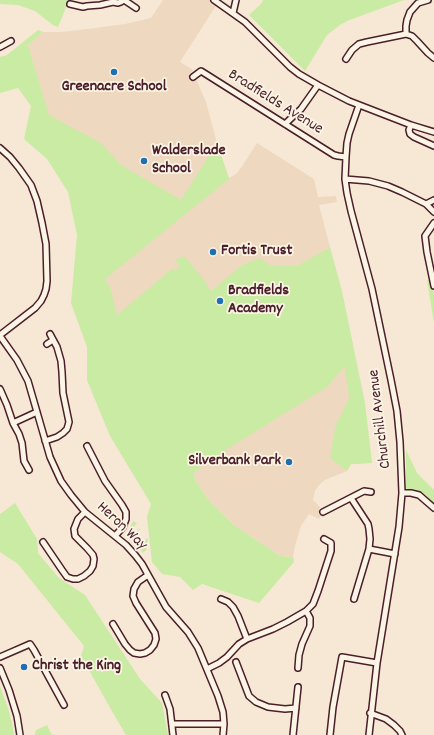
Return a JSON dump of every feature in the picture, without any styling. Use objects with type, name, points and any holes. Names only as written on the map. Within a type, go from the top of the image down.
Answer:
[{"type":"street","points":[[87,6],[90,0]]},
{"type":"street","points":[[70,4],[83,7],[113,2],[118,3],[122,2],[123,0],[136,8]]},
{"type":"street","points":[[214,0],[254,29],[290,67],[299,74],[359,105],[411,125],[434,132]]},
{"type":"street","points":[[233,13],[236,0]]},
{"type":"street","points":[[406,34],[407,20],[410,12],[418,3],[428,0]]},
{"type":"street","points":[[346,59],[352,50],[359,44],[406,34],[412,36],[434,58]]},
{"type":"street","points":[[0,47],[11,41]]},
{"type":"street","name":"Bradfields Avenue","points":[[193,76],[201,71],[335,156],[346,157]]},
{"type":"street","points":[[286,124],[301,109],[318,85]]},
{"type":"street","name":"Churchill Avenue","points":[[359,105],[349,134],[346,157],[345,179],[347,199],[372,289],[397,411],[402,493],[395,554],[376,663],[369,735]]},
{"type":"street","points":[[411,125],[409,130],[410,134],[434,146]]},
{"type":"street","points":[[0,148],[10,157],[31,185],[42,223],[46,244],[47,281],[41,301],[35,308],[0,336]]},
{"type":"street","points":[[345,179],[369,181],[388,186],[426,204],[434,212]]},
{"type":"street","points":[[426,204],[434,200]]},
{"type":"street","points":[[434,223],[426,236],[427,252],[433,273],[434,286]]},
{"type":"street","points":[[45,441],[57,437],[67,429],[69,422],[62,393],[61,361],[57,347],[50,334]]},
{"type":"street","name":"Heron Way","points":[[0,336],[17,360],[28,381],[45,441],[52,462],[61,481],[85,512],[126,545],[135,555],[142,564],[166,607],[188,632],[198,648],[223,712],[223,735]]},
{"type":"street","points":[[47,344],[53,340]]},
{"type":"street","points":[[0,389],[13,423],[19,434],[22,443],[24,461],[29,470]]},
{"type":"street","points":[[13,423],[37,412]]},
{"type":"street","points":[[87,446],[105,481],[126,512],[126,519],[123,527],[115,536]]},
{"type":"street","points":[[324,512],[364,491],[371,492]]},
{"type":"street","points":[[402,493],[419,495],[434,508]]},
{"type":"street","points":[[351,498],[368,524],[369,529],[369,549],[354,599]]},
{"type":"street","points":[[43,542],[68,577],[78,579],[84,576],[93,566],[94,559],[93,555],[75,536],[74,528],[78,519],[85,512]]},
{"type":"street","points":[[207,669],[227,657],[239,644],[247,639],[273,629],[306,611],[313,604],[331,551],[331,543],[324,539]]},
{"type":"street","points":[[369,549],[395,554]]},
{"type":"street","points":[[113,624],[125,644],[134,653],[145,653],[154,645],[156,640],[155,633],[133,596],[134,589],[148,575]]},
{"type":"street","points":[[221,599],[228,602],[233,607],[247,639]]},
{"type":"street","points":[[298,668],[302,644],[310,626],[310,618],[306,611]]},
{"type":"street","points":[[0,657],[30,644],[64,705]]},
{"type":"street","points":[[330,735],[333,707],[342,657],[376,663]]},
{"type":"street","points":[[236,662],[249,696],[256,702],[268,707],[284,709],[296,708]]},
{"type":"street","points":[[0,668],[17,716],[20,735]]},
{"type":"street","points":[[293,735],[295,728],[298,687]]},
{"type":"street","points":[[165,695],[170,709],[173,735]]},
{"type":"street","points":[[370,713],[390,722],[400,731],[402,735]]},
{"type":"street","points":[[172,724],[224,724]]},
{"type":"shaded area","points":[[163,0],[210,0],[217,4],[180,62],[193,70],[190,75],[196,79],[206,102],[217,143],[229,178],[236,174],[257,143],[314,179],[318,197],[336,196],[337,202],[319,205],[330,247],[316,257],[372,463],[351,464],[347,471],[325,480],[319,485],[315,491],[313,500],[320,507],[318,514],[321,514],[319,519],[309,514],[301,526],[293,557],[280,556],[234,525],[210,502],[195,480],[194,473],[206,462],[116,348],[110,287],[105,279],[48,114],[28,45],[43,32],[88,29],[125,24],[151,18]]},
{"type":"green space","points":[[0,0],[69,0],[58,27],[53,25],[35,11],[18,5],[0,4]]},
{"type":"green space","points":[[263,0],[404,0],[340,25],[327,35],[305,71],[249,15],[261,4]]},
{"type":"green space","points":[[38,30],[43,32],[28,45],[49,115],[101,143],[121,165],[181,200],[217,143],[229,179],[105,279],[110,287],[117,315],[173,268],[175,271],[180,267],[175,260],[184,256],[206,282],[211,291],[242,265],[260,258],[271,266],[297,266],[330,247],[342,291],[365,403],[372,463],[351,464],[347,471],[330,458],[335,427],[349,398],[345,366],[327,387],[208,461],[194,473],[195,480],[210,502],[234,525],[280,556],[293,557],[294,562],[259,603],[202,584],[193,590],[180,577],[162,574],[152,562],[147,517],[151,504],[110,436],[87,380],[87,347],[71,303],[77,235],[68,192],[47,159],[24,139],[31,106],[18,88],[0,93],[0,57],[7,55]]},
{"type":"green space","points":[[427,280],[431,280],[434,294],[434,323]]},
{"type":"green space","points":[[406,450],[417,473],[434,490],[434,503],[425,494],[414,489],[406,488]]},
{"type":"green space","points":[[15,503],[37,539],[38,553],[59,578],[85,595],[140,679],[162,703],[168,735],[126,735],[81,656],[84,646],[18,564],[0,552],[0,514]]},
{"type":"green space","points":[[133,521],[137,523],[132,529],[136,533],[140,528],[135,536],[142,542],[148,538],[146,550],[143,553],[127,534]]},
{"type":"green space","points":[[0,686],[8,708],[14,735],[0,735]]},
{"type":"green space","points":[[47,725],[52,735],[35,735],[36,730]]},
{"type":"place","name":"Greenacre School","points":[[114,72]]},
{"type":"place","name":"Walderslade School","points":[[144,161]]},
{"type":"place","name":"Fortis Trust","points":[[213,252]]},
{"type":"place","name":"Bradfields Academy","points":[[220,301]]},
{"type":"place","name":"Silverbank Park","points":[[289,462]]},
{"type":"place","name":"Christ the King","points":[[24,667]]}]
